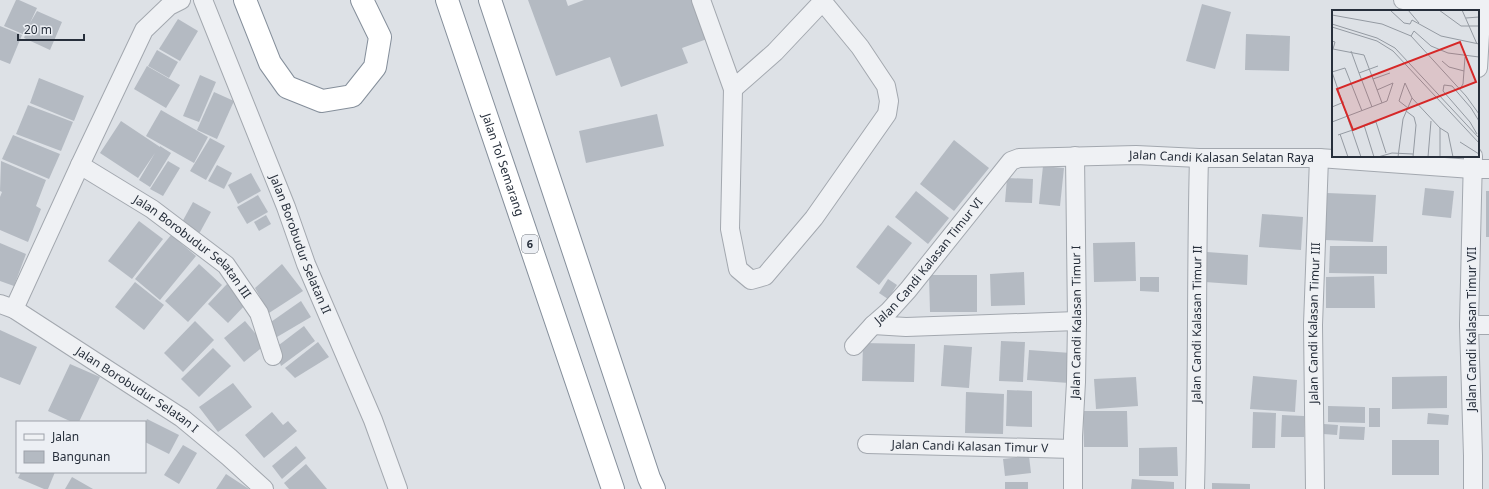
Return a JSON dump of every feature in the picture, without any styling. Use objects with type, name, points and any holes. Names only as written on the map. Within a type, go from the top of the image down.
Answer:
[{"type":"highway","points":[[245,0],[270,63],[274,69],[288,87],[322,101],[352,96],[375,67],[380,37],[362,0]]},
{"type":"highway","name":"Jalan Tol Semarang","points":[[447,0],[613,489]]},
{"type":"highway","points":[[490,0],[646,471],[654,489]]},
{"type":"street","points":[[7,307],[80,165],[144,30],[169,6],[181,0]]},
{"type":"street","name":"Jalan Borobudur Selatan II","points":[[203,0],[286,207],[306,264],[373,420],[398,489]]},
{"type":"street","points":[[701,0],[733,89],[730,230],[738,269],[751,280],[765,276],[814,218],[887,114],[889,101],[886,86],[860,47],[823,1],[775,52],[733,89]]},
{"type":"street","points":[[1403,0],[1484,2],[1479,57]]},
{"type":"street","name":"Jalan Candi Kalasan Selatan Raya","points":[[1075,156],[1136,155],[1199,158],[1319,158],[1478,165]]},
{"type":"street","name":"Jalan Candi Kalasan Timur I","points":[[1073,489],[1077,321],[1075,156]]},
{"type":"street","name":"Jalan Candi Kalasan Timur VI","points":[[873,325],[889,311],[908,290],[1011,161],[1029,157],[1075,156]]},
{"type":"street","name":"Jalan Candi Kalasan Timur II","points":[[1195,489],[1198,394],[1197,283],[1199,158]]},
{"type":"street","name":"Jalan Candi Kalasan Timur III","points":[[1315,489],[1313,325],[1319,158]]},
{"type":"street","name":"Jalan Borobudur Selatan III","points":[[80,165],[152,209],[226,265],[259,313],[273,356]]},
{"type":"street","name":"Jalan Candi Kalasan Timur VII","points":[[1473,489],[1469,325],[1478,165]]},
{"type":"street","name":"Jalan Borobudur Selatan I","points":[[7,307],[182,418],[229,457],[264,489]]},
{"type":"street","name":"Jalan Candi Kalasan Timur VI","points":[[873,325],[906,327],[1077,321]]},
{"type":"street","points":[[1469,325],[1489,324]]},
{"type":"street","points":[[854,346],[873,325]]},
{"type":"street","name":"Jalan Candi Kalasan Timur V","points":[[868,444],[1073,448]]},
{"type":"building","points":[[16,0],[37,8],[30,23],[37,11],[62,22],[50,50],[24,38],[25,35],[4,26]]},
{"type":"building","points":[[528,0],[566,0],[568,6],[584,0],[692,0],[707,39],[682,48],[688,63],[621,87],[610,57],[556,76]]},
{"type":"building","points":[[1202,4],[1231,12],[1215,69],[1186,61]]},
{"type":"building","points":[[178,19],[198,31],[180,61],[159,49]]},
{"type":"building","points":[[0,26],[22,35],[10,64],[0,60]]},
{"type":"building","points":[[1246,34],[1290,36],[1289,71],[1245,70]]},
{"type":"building","points":[[157,50],[178,62],[169,78],[148,66]]},
{"type":"building","points":[[147,66],[180,85],[166,108],[134,89]]},
{"type":"building","points":[[200,75],[216,82],[199,122],[183,116]]},
{"type":"building","points":[[39,78],[84,96],[74,121],[30,103]]},
{"type":"building","points":[[214,92],[234,101],[217,139],[197,130]]},
{"type":"building","points":[[28,105],[73,122],[61,151],[16,134]]},
{"type":"building","points":[[161,110],[208,137],[194,163],[146,136]]},
{"type":"building","points":[[657,114],[664,146],[586,163],[579,131]]},
{"type":"building","points":[[121,121],[171,153],[150,187],[139,180],[155,153],[138,178],[100,153]]},
{"type":"building","points":[[13,135],[60,154],[49,179],[2,159]]},
{"type":"building","points":[[210,138],[225,146],[206,180],[190,171]]},
{"type":"building","points":[[954,140],[989,168],[954,211],[920,184]]},
{"type":"building","points":[[1,161],[46,180],[36,206],[41,209],[28,242],[0,230],[0,197],[2,192],[0,191]]},
{"type":"building","points":[[168,161],[180,168],[163,196],[150,189]]},
{"type":"building","points":[[217,165],[232,173],[224,189],[208,181]]},
{"type":"building","points":[[1043,166],[1064,168],[1060,206],[1039,204]]},
{"type":"building","points":[[251,173],[261,191],[238,204],[228,185]]},
{"type":"building","points":[[1007,178],[1033,179],[1032,203],[1005,202]]},
{"type":"building","points":[[1425,188],[1454,191],[1451,218],[1422,215]]},
{"type":"building","points":[[916,191],[949,218],[928,244],[895,217]]},
{"type":"building","points":[[1486,191],[1489,191],[1489,237],[1486,237]]},
{"type":"building","points":[[1327,193],[1376,195],[1373,242],[1325,240]]},
{"type":"building","points":[[258,195],[268,212],[247,224],[237,207]]},
{"type":"building","points":[[193,202],[211,212],[199,234],[181,224]]},
{"type":"building","points":[[1262,214],[1303,217],[1301,250],[1259,247]]},
{"type":"building","points":[[266,215],[271,224],[259,231],[254,222]]},
{"type":"building","points":[[139,221],[163,239],[132,279],[108,261]]},
{"type":"building","points":[[888,225],[912,243],[879,285],[856,267]]},
{"type":"building","points":[[171,235],[196,256],[160,300],[135,279]]},
{"type":"building","points":[[1135,242],[1136,281],[1094,282],[1093,243]]},
{"type":"building","points":[[0,243],[26,254],[14,286],[0,281]]},
{"type":"building","points":[[1330,246],[1387,246],[1387,274],[1329,273]]},
{"type":"building","points":[[1207,252],[1248,255],[1247,285],[1205,282]]},
{"type":"building","points":[[199,264],[222,285],[188,322],[165,301]]},
{"type":"building","points":[[282,264],[303,291],[269,313],[255,288]]},
{"type":"building","points":[[1024,272],[1025,305],[991,306],[990,274]]},
{"type":"building","points":[[929,275],[977,275],[977,312],[930,312]]},
{"type":"building","points":[[1374,276],[1375,308],[1326,308],[1326,277]]},
{"type":"building","points":[[1140,277],[1159,277],[1159,292],[1140,291]]},
{"type":"building","points":[[888,279],[897,285],[888,299],[879,293]]},
{"type":"building","points":[[135,282],[164,305],[144,330],[115,307]]},
{"type":"building","points":[[227,284],[247,303],[228,323],[208,304]]},
{"type":"building","points":[[301,301],[311,317],[277,337],[268,324]]},
{"type":"building","points":[[195,321],[214,340],[183,372],[164,353]]},
{"type":"building","points":[[245,321],[265,345],[244,362],[224,338]]},
{"type":"building","points":[[304,326],[315,341],[281,366],[275,348]]},
{"type":"building","points":[[0,330],[37,347],[20,385],[0,377]]},
{"type":"building","points":[[1001,341],[1025,342],[1023,382],[999,381]]},
{"type":"building","points":[[318,342],[329,357],[295,378],[285,368]]},
{"type":"building","points":[[863,343],[915,344],[914,382],[862,381]]},
{"type":"building","points":[[944,345],[972,347],[969,388],[941,386]]},
{"type":"building","points":[[213,348],[231,366],[199,397],[181,379]]},
{"type":"building","points":[[1029,350],[1071,353],[1069,383],[1027,380]]},
{"type":"building","points":[[70,364],[100,377],[79,421],[70,421],[48,411]]},
{"type":"building","points":[[1253,376],[1297,380],[1295,412],[1250,409]]},
{"type":"building","points":[[1447,376],[1447,408],[1392,409],[1392,377]]},
{"type":"building","points":[[1136,377],[1138,406],[1096,409],[1094,379]]},
{"type":"building","points":[[233,383],[252,407],[218,432],[199,407]]},
{"type":"building","points":[[1007,390],[1032,391],[1032,427],[1006,426]]},
{"type":"building","points":[[966,392],[1004,394],[1003,434],[965,433]]},
{"type":"building","points":[[1328,406],[1365,407],[1365,423],[1328,422]]},
{"type":"building","points":[[1369,408],[1380,408],[1380,427],[1369,427]]},
{"type":"building","points":[[1083,411],[1127,411],[1128,447],[1084,447]]},
{"type":"building","points":[[272,412],[283,425],[288,421],[297,431],[264,458],[245,435]]},
{"type":"building","points":[[1253,412],[1276,413],[1275,448],[1252,448]]},
{"type":"building","points":[[1428,413],[1449,415],[1448,425],[1427,424]]},
{"type":"building","points":[[1282,415],[1304,416],[1304,437],[1281,437]]},
{"type":"building","points":[[147,419],[179,435],[169,454],[146,442]]},
{"type":"building","points":[[1324,424],[1338,425],[1337,435],[1323,434]]},
{"type":"building","points":[[1340,426],[1365,427],[1364,440],[1339,439]]},
{"type":"building","points":[[1392,440],[1439,440],[1439,475],[1392,475]]},
{"type":"building","points":[[183,445],[197,453],[179,484],[164,475]]},
{"type":"building","points":[[296,446],[306,458],[282,479],[272,466]]},
{"type":"building","points":[[1177,447],[1178,476],[1139,476],[1139,448]]},
{"type":"building","points":[[1029,456],[1031,473],[1005,476],[1003,459]]},
{"type":"building","points":[[306,464],[327,489],[289,489],[284,483]]},
{"type":"building","points":[[20,473],[55,473],[48,489],[44,489],[18,478]]},
{"type":"building","points":[[226,474],[249,489],[216,489]]},
{"type":"building","points":[[72,477],[93,489],[65,489]]},
{"type":"building","points":[[1132,479],[1174,482],[1174,489],[1131,489]]},
{"type":"building","points":[[1005,482],[1028,482],[1028,489],[1005,489]]},
{"type":"building","points":[[1212,483],[1250,484],[1250,489],[1212,489]]}]
